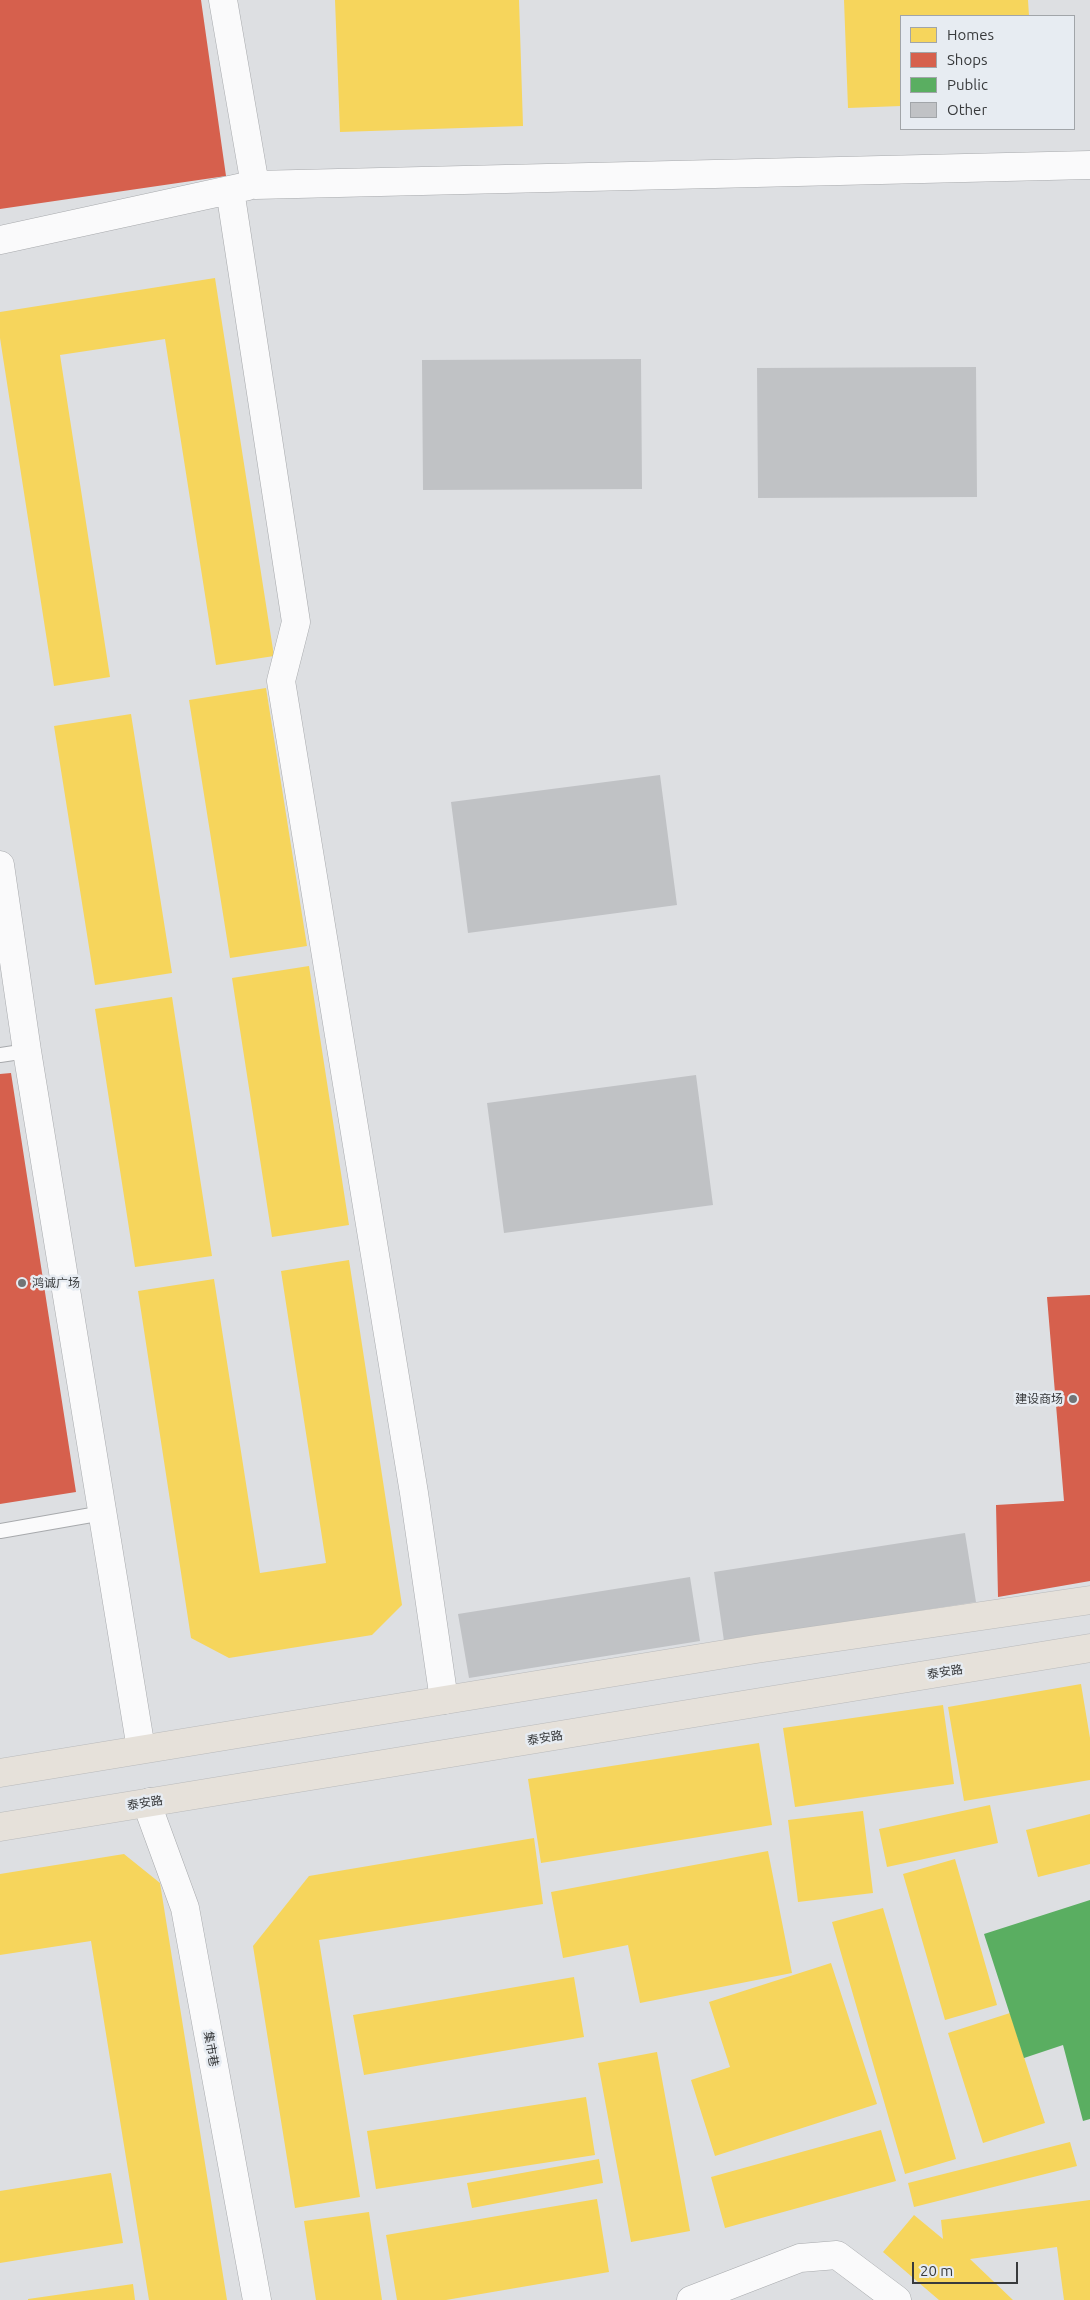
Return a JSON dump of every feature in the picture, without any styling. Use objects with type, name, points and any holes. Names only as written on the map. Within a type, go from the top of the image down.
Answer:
[{"type":"main road","points":[[0,1773],[756,1648],[1090,1600]]},
{"type":"main road","name":"泰安路","points":[[0,1827],[1090,1648]]},
{"type":"street","points":[[223,0],[248,186],[296,622],[281,681],[412,1483],[444,1700]]},
{"type":"street","points":[[0,240],[248,186],[1090,165]]},
{"type":"street","points":[[0,866],[27,1051],[141,1750]]},
{"type":"street","name":"集市巷","points":[[150,1802],[151,1814],[185,1908],[256,2300]]},
{"type":"street","points":[[691,2300],[800,2258],[838,2255],[897,2300]]},
{"type":"lane","points":[[0,1056],[27,1051]]},
{"type":"lane","points":[[0,1531],[103,1513]]},
{"type":"building: Homes","points":[[335,0],[519,0],[523,126],[340,132]]},
{"type":"building: Homes","points":[[844,0],[1028,0],[1029,15],[900,15],[900,106],[848,108]]},
{"type":"building: Homes","points":[[215,278],[274,656],[216,665],[165,339],[60,355],[110,677],[54,686],[0,338],[0,312]]},
{"type":"building: Homes","points":[[266,688],[307,946],[230,958],[189,700]]},
{"type":"building: Homes","points":[[131,714],[172,973],[95,985],[54,726]]},
{"type":"building: Homes","points":[[309,966],[349,1225],[272,1237],[232,978]]},
{"type":"building: Homes","points":[[172,997],[212,1256],[135,1267],[95,1009]]},
{"type":"building: Homes","points":[[349,1260],[402,1605],[372,1635],[229,1658],[191,1638],[138,1291],[214,1279],[260,1573],[326,1563],[281,1271]]},
{"type":"building: Homes","points":[[1081,1684],[1090,1738],[1090,1780],[964,1801],[948,1707]]},
{"type":"building: Homes","points":[[943,1705],[954,1784],[795,1807],[783,1728]]},
{"type":"building: Homes","points":[[759,1743],[772,1825],[541,1863],[528,1779]]},
{"type":"building: Homes","points":[[990,1805],[998,1843],[887,1867],[879,1829]]},
{"type":"building: Homes","points":[[863,1811],[873,1893],[798,1902],[788,1820]]},
{"type":"building: Homes","points":[[1090,1814],[1090,1864],[1038,1877],[1026,1830]]},
{"type":"building: Homes","points":[[534,1838],[543,1904],[319,1940],[360,2197],[295,2208],[253,1946],[309,1876]]},
{"type":"building: Homes","points":[[768,1851],[792,1973],[640,2003],[628,1945],[563,1958],[551,1892]]},
{"type":"building: Homes","points":[[124,1854],[160,1883],[227,2300],[149,2300],[91,1941],[0,1955],[0,1874]]},
{"type":"building: Homes","points":[[955,1859],[997,2005],[945,2020],[903,1874]]},
{"type":"building: Homes","points":[[883,1908],[956,2159],[905,2174],[832,1922]]},
{"type":"building: Homes","points":[[831,1963],[877,2104],[715,2156],[691,2080],[730,2067],[709,2002]]},
{"type":"building: Homes","points":[[574,1977],[584,2037],[364,2075],[353,2015]]},
{"type":"building: Homes","points":[[1010,2013],[1045,2123],[983,2143],[948,2033]]},
{"type":"building: Homes","points":[[657,2052],[690,2231],[631,2242],[598,2063]]},
{"type":"building: Homes","points":[[586,2097],[595,2155],[376,2189],[367,2131]]},
{"type":"building: Homes","points":[[881,2130],[896,2181],[725,2228],[711,2177]]},
{"type":"building: Homes","points":[[1070,2142],[1077,2166],[914,2207],[908,2183]]},
{"type":"building: Homes","points":[[599,2159],[603,2183],[472,2208],[467,2183]]},
{"type":"building: Homes","points":[[111,2173],[123,2243],[0,2263],[0,2191]]},
{"type":"building: Homes","points":[[597,2199],[609,2272],[446,2300],[397,2300],[386,2235]]},
{"type":"building: Homes","points":[[1090,2200],[1090,2300],[1064,2300],[1057,2247],[970,2259],[1013,2300],[939,2300],[883,2252],[914,2215],[943,2239],[941,2220]]},
{"type":"building: Homes","points":[[369,2212],[382,2300],[316,2300],[304,2221]]},
{"type":"building: Homes","points":[[133,2284],[135,2300],[28,2300],[28,2299]]},
{"type":"building: Shops","points":[[0,0],[201,0],[226,176],[0,209]]},
{"type":"building: Shops","name":"鸿诚广场","points":[[11,1073],[76,1492],[0,1504],[0,1074]]},
{"type":"building: Shops","name":"建设商场","points":[[1090,1295],[1090,1581],[998,1597],[996,1505],[1064,1501],[1047,1297]]},
{"type":"building: Public","points":[[1090,1900],[1090,2119],[1083,2121],[1063,2045],[1024,2058],[984,1934]]},
{"type":"building: Other","points":[[641,359],[642,489],[423,490],[422,360]]},
{"type":"building: Other","points":[[976,367],[977,497],[758,498],[757,368]]},
{"type":"building: Other","points":[[660,775],[677,905],[468,933],[451,802]]},
{"type":"building: Other","points":[[696,1075],[713,1205],[504,1233],[487,1103]]},
{"type":"building: Other","points":[[965,1533],[976,1602],[724,1641],[714,1572]]},
{"type":"building: Other","points":[[690,1577],[700,1641],[469,1678],[458,1614]]},
{"type":"place","name":"鸿诚广场","points":[[22,1283]]},
{"type":"place","name":"建设商场","points":[[1073,1399]]}]
